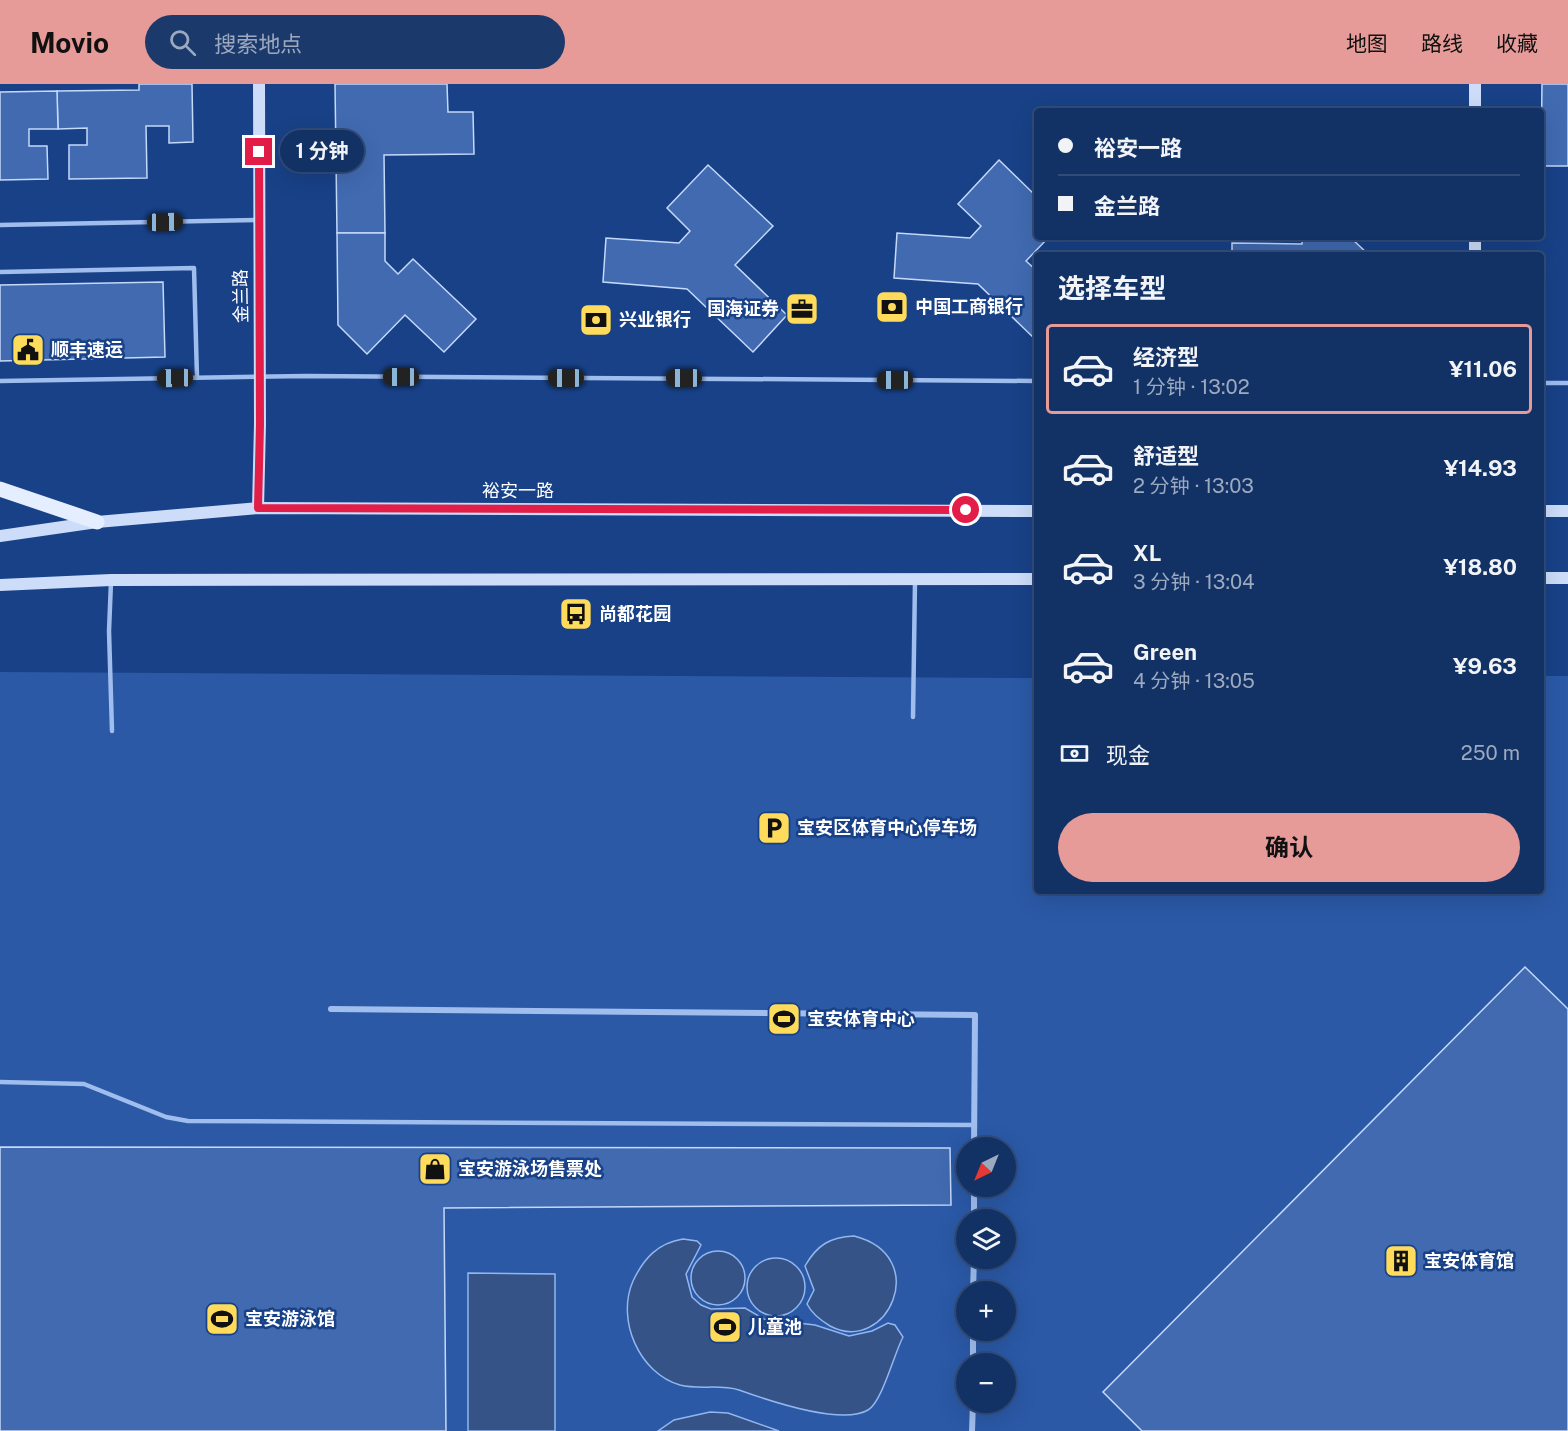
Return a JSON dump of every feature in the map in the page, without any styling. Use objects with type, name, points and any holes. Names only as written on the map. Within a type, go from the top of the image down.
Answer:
[{"type":"main road","name":"金兰路","points":[[258,84],[260,377],[258,508]]},
{"type":"main road","points":[[1475,84],[1475,108]]},
{"type":"main road","points":[[0,489],[97,522]]},
{"type":"main road","name":"裕安一路","points":[[0,536],[97,522],[258,508],[1034,511]]},
{"type":"main road","points":[[1544,511],[1568,511]]},
{"type":"main road","points":[[1544,578],[1568,578]]},
{"type":"main road","points":[[0,585],[111,580],[1034,579]]},
{"type":"street","points":[[331,1009],[975,1016],[974,1137]]},
{"type":"street","points":[[972,1413],[972,1431]]},
{"type":"lane","points":[[0,225],[259,220]]},
{"type":"lane","points":[[0,272],[194,268],[197,378]]},
{"type":"lane","points":[[0,381],[260,377],[1034,381]]},
{"type":"lane","points":[[1544,383],[1568,383]]},
{"type":"lane","points":[[913,717],[915,579]]},
{"type":"lane","points":[[111,580],[109,631],[112,731]]},
{"type":"lane","points":[[0,1082],[84,1084],[166,1117],[188,1121],[975,1125]]},
{"type":"shaded area","name":"宝安体育中心","points":[[0,672],[1034,678],[1034,894],[1544,894],[1544,676],[1568,676],[1568,1431],[0,1431]]},
{"type":"shaded area","name":"儿童池","points":[[854,1236],[878,1247],[892,1263],[896,1281],[893,1300],[883,1316],[869,1327],[851,1332],[830,1326],[809,1308],[807,1304],[814,1290],[805,1266],[819,1248],[831,1240]]},
{"type":"shaded area","name":"儿童池","points":[[683,1239],[697,1241],[701,1245],[686,1274],[692,1297],[701,1305],[711,1309],[745,1308],[764,1319],[815,1325],[849,1336],[872,1331],[888,1323],[895,1325],[903,1337],[883,1388],[873,1405],[868,1410],[856,1414],[840,1415],[804,1410],[732,1388],[680,1385],[666,1379],[653,1369],[635,1343],[627,1312],[628,1296],[633,1281],[647,1259],[666,1244]]},
{"type":"shaded area","name":"儿童池","points":[[713,1251],[723,1251],[733,1255],[741,1263],[745,1278],[741,1293],[733,1301],[723,1305],[713,1305],[703,1301],[695,1293],[691,1283],[691,1273],[695,1263],[703,1255]]},
{"type":"shaded area","name":"儿童池","points":[[770,1258],[782,1258],[797,1266],[805,1281],[805,1293],[797,1308],[782,1316],[770,1316],[755,1308],[747,1293],[747,1281],[755,1266]]},
{"type":"shaded area","points":[[468,1273],[555,1274],[555,1431],[468,1431]]},
{"type":"shaded area","points":[[710,1412],[728,1413],[779,1431],[658,1431],[674,1420]]},
{"type":"building","points":[[139,84],[192,84],[193,142],[169,143],[169,126],[146,126],[147,178],[69,179],[69,145],[87,145],[87,128],[58,129],[57,91],[139,90]]},
{"type":"building","points":[[335,84],[447,84],[448,112],[473,112],[474,154],[384,155],[385,233],[337,233]]},
{"type":"building","points":[[1542,84],[1568,84],[1568,166],[1544,166],[1544,108],[1542,108]]},
{"type":"building","points":[[57,91],[58,129],[29,129],[29,146],[47,146],[48,179],[0,180],[0,92]]},
{"type":"building","points":[[999,160],[1034,194],[1034,240],[1046,240],[1026,261],[1034,268],[1034,338],[978,284],[894,278],[897,233],[970,238],[981,226],[958,204]]},
{"type":"building","points":[[708,165],[773,226],[735,265],[787,315],[753,352],[687,289],[603,282],[606,238],[679,243],[690,231],[667,208]]},
{"type":"building","points":[[337,233],[385,233],[385,261],[398,274],[413,259],[476,319],[444,352],[405,315],[367,354],[338,325]]},
{"type":"building","points":[[1302,240],[1353,240],[1366,252],[1232,252],[1232,243],[1302,244]]},
{"type":"building","points":[[163,282],[165,357],[0,361],[0,285]]},
{"type":"building","name":"宝安体育馆","points":[[1525,967],[1568,1009],[1568,1431],[1142,1431],[1103,1392]]},
{"type":"building","name":"宝安游泳馆","points":[[0,1147],[950,1148],[951,1205],[444,1208],[446,1431],[0,1431]]},
{"type":"place","name":"中国工商银行","points":[[892,307]]},
{"type":"place","name":"国海证券","points":[[802,309]]},
{"type":"place","name":"兴业银行","points":[[596,320]]},
{"type":"place","name":"顺丰速运","points":[[28,350]]},
{"type":"place","name":"尚都花园","points":[[576,614]]},
{"type":"place","name":"宝安区体育中心停车场","points":[[774,828]]},
{"type":"place","name":"宝安体育中心","points":[[784,1019]]},
{"type":"place","name":"宝安游泳场售票处","points":[[435,1169]]},
{"type":"place","name":"宝安体育馆","points":[[1401,1261]]},
{"type":"place","name":"宝安游泳馆","points":[[222,1319]]},
{"type":"place","name":"儿童池","points":[[725,1327]]},
{"type":"route","points":[[259,152],[258,508],[966,510]]}]
